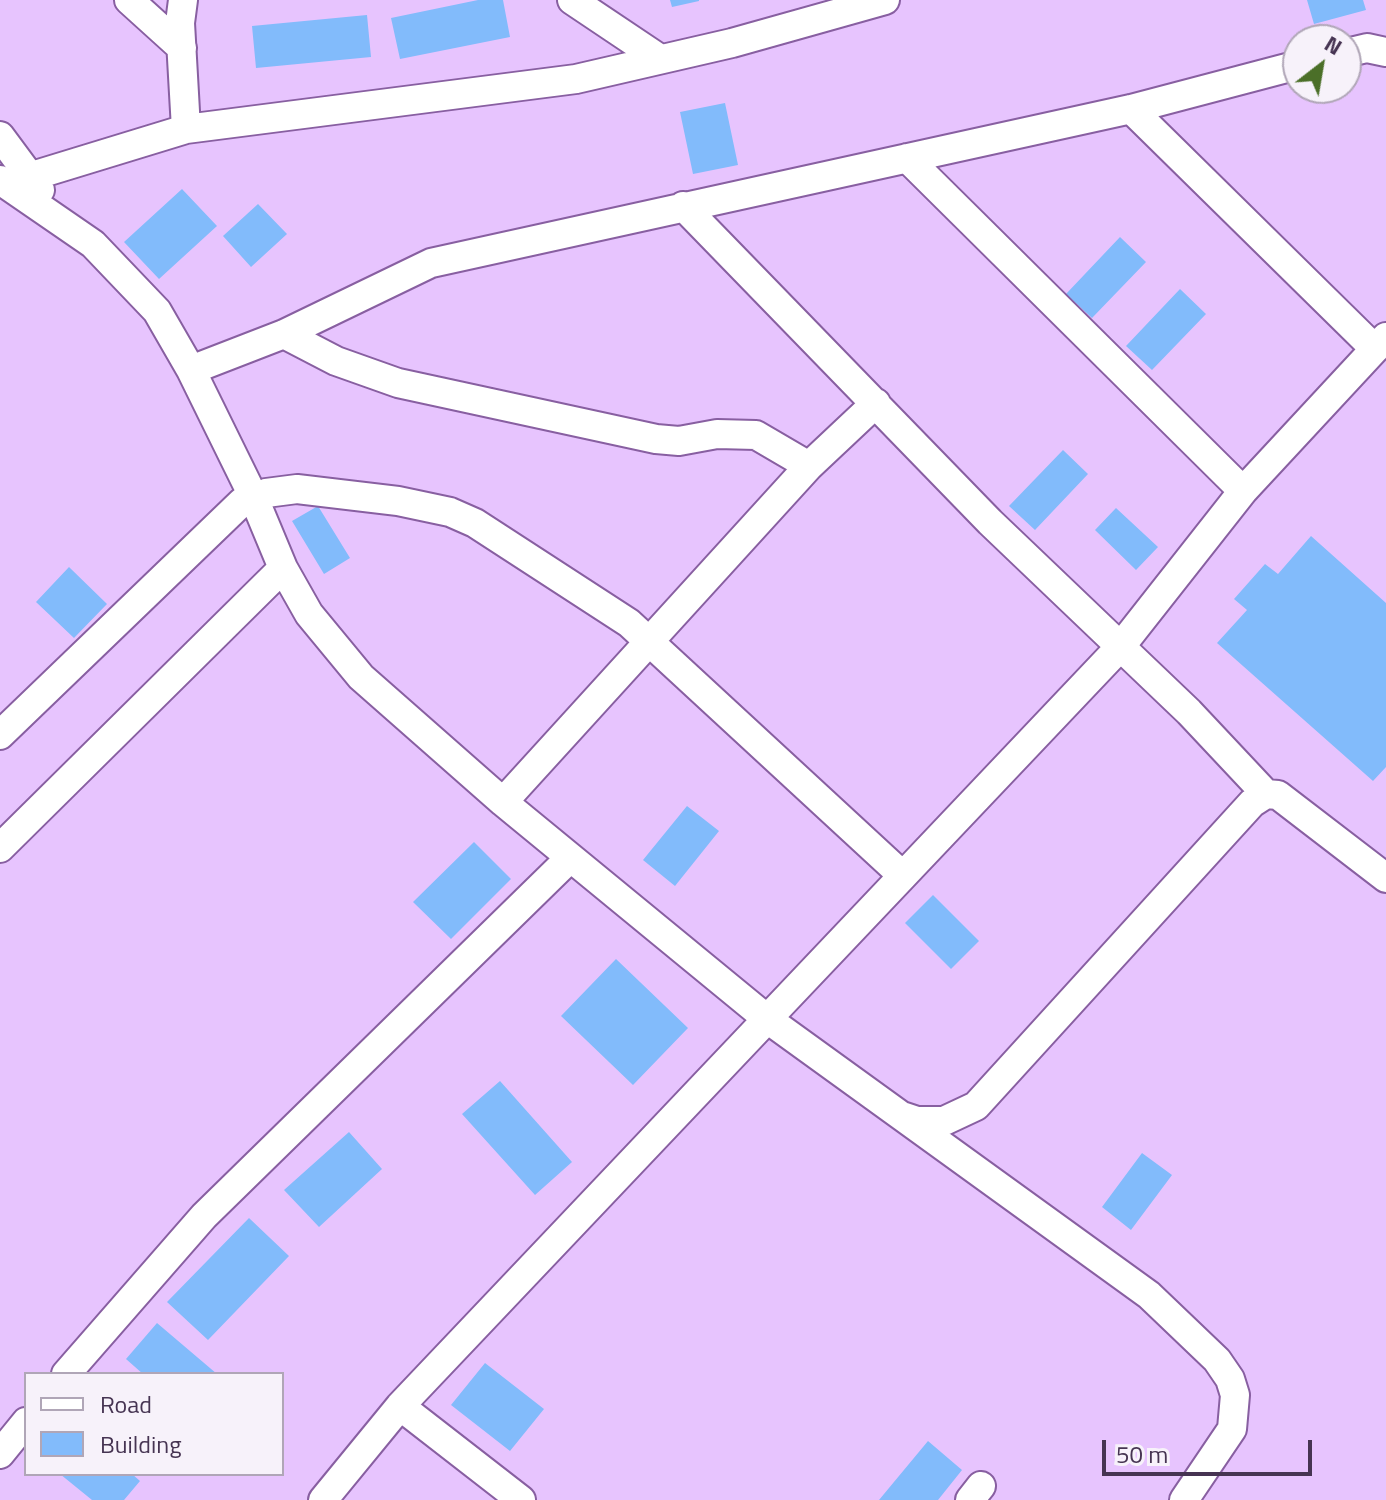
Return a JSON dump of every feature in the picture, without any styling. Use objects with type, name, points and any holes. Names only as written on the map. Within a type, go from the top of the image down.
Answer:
[{"type":"street","points":[[129,0],[182,48]]},
{"type":"street","points":[[183,0],[186,129]]},
{"type":"street","points":[[572,0],[660,59]]},
{"type":"street","points":[[29,177],[186,129],[576,79],[885,0]]},
{"type":"street","points":[[1362,49],[1386,52]]},
{"type":"street","points":[[191,370],[284,334],[431,263],[1131,109],[1282,69]]},
{"type":"street","points":[[323,1500],[400,1406],[1121,646],[1243,491],[1380,343],[1131,109]]},
{"type":"street","points":[[0,136],[66,225]]},
{"type":"street","points":[[907,158],[1243,491]]},
{"type":"street","points":[[0,180],[66,225],[123,273],[157,311],[191,370],[253,496],[283,568],[309,614],[361,677],[503,802],[766,1018],[1149,1295],[1217,1360],[1235,1395],[1232,1429],[1184,1500]]},
{"type":"street","points":[[683,206],[990,522],[1121,646],[1266,794]]},
{"type":"street","points":[[284,334],[336,361],[398,383],[656,439],[679,441],[717,434],[756,435],[809,466]]},
{"type":"street","points":[[503,802],[809,466],[876,403]]},
{"type":"street","points":[[0,735],[228,512],[253,496],[297,489],[398,501],[450,512],[494,534],[600,601],[650,640],[902,875]]},
{"type":"street","points":[[0,848],[283,568]]},
{"type":"street","points":[[894,1113],[917,1121],[944,1121],[976,1106],[1252,803],[1266,794],[1278,795],[1386,878]]},
{"type":"street","points":[[68,1372],[204,1216],[570,858]]},
{"type":"street","points":[[400,1406],[521,1500]]},
{"type":"street","points":[[0,1454],[24,1424]]},
{"type":"building","points":[[478,0],[503,0],[510,37],[400,59],[391,18]]},
{"type":"building","points":[[670,0],[699,0],[699,1],[672,7]]},
{"type":"building","points":[[1307,0],[1363,0],[1366,10],[1314,24]]},
{"type":"building","points":[[367,15],[371,57],[256,68],[252,26]]},
{"type":"building","points":[[725,103],[738,165],[693,174],[680,112]]},
{"type":"building","points":[[182,189],[217,226],[159,279],[124,242]]},
{"type":"building","points":[[258,204],[287,234],[251,267],[223,236]]},
{"type":"building","points":[[1120,237],[1146,262],[1092,318],[1066,294]]},
{"type":"building","points":[[1180,289],[1206,314],[1152,370],[1126,346]]},
{"type":"building","points":[[1063,450],[1088,474],[1035,530],[1009,506]]},
{"type":"building","points":[[318,506],[350,558],[324,574],[292,521]]},
{"type":"building","points":[[1116,508],[1158,547],[1136,570],[1095,530]]},
{"type":"building","points":[[1311,536],[1386,603],[1386,767],[1373,781],[1217,643],[1247,610],[1234,599],[1265,564],[1278,574]]},
{"type":"building","points":[[69,567],[107,604],[74,638],[36,602]]},
{"type":"building","points":[[687,806],[719,831],[675,886],[643,860]]},
{"type":"building","points":[[474,842],[511,879],[451,939],[413,902]]},
{"type":"building","points":[[933,895],[979,941],[951,969],[905,923]]},
{"type":"building","points":[[616,959],[688,1028],[633,1085],[561,1016]]},
{"type":"building","points":[[500,1081],[572,1162],[535,1195],[462,1114]]},
{"type":"building","points":[[349,1132],[382,1169],[319,1227],[284,1190]]},
{"type":"building","points":[[1142,1153],[1172,1175],[1131,1230],[1102,1207]]},
{"type":"building","points":[[249,1218],[289,1256],[208,1340],[167,1302]]},
{"type":"building","points":[[157,1323],[215,1372],[141,1372],[126,1359]]},
{"type":"building","points":[[485,1363],[544,1409],[510,1451],[451,1405]]},
{"type":"building","points":[[928,1441],[962,1470],[938,1500],[879,1500]]},
{"type":"building","points":[[62,1476],[134,1476],[140,1481],[124,1500],[92,1500]]}]
